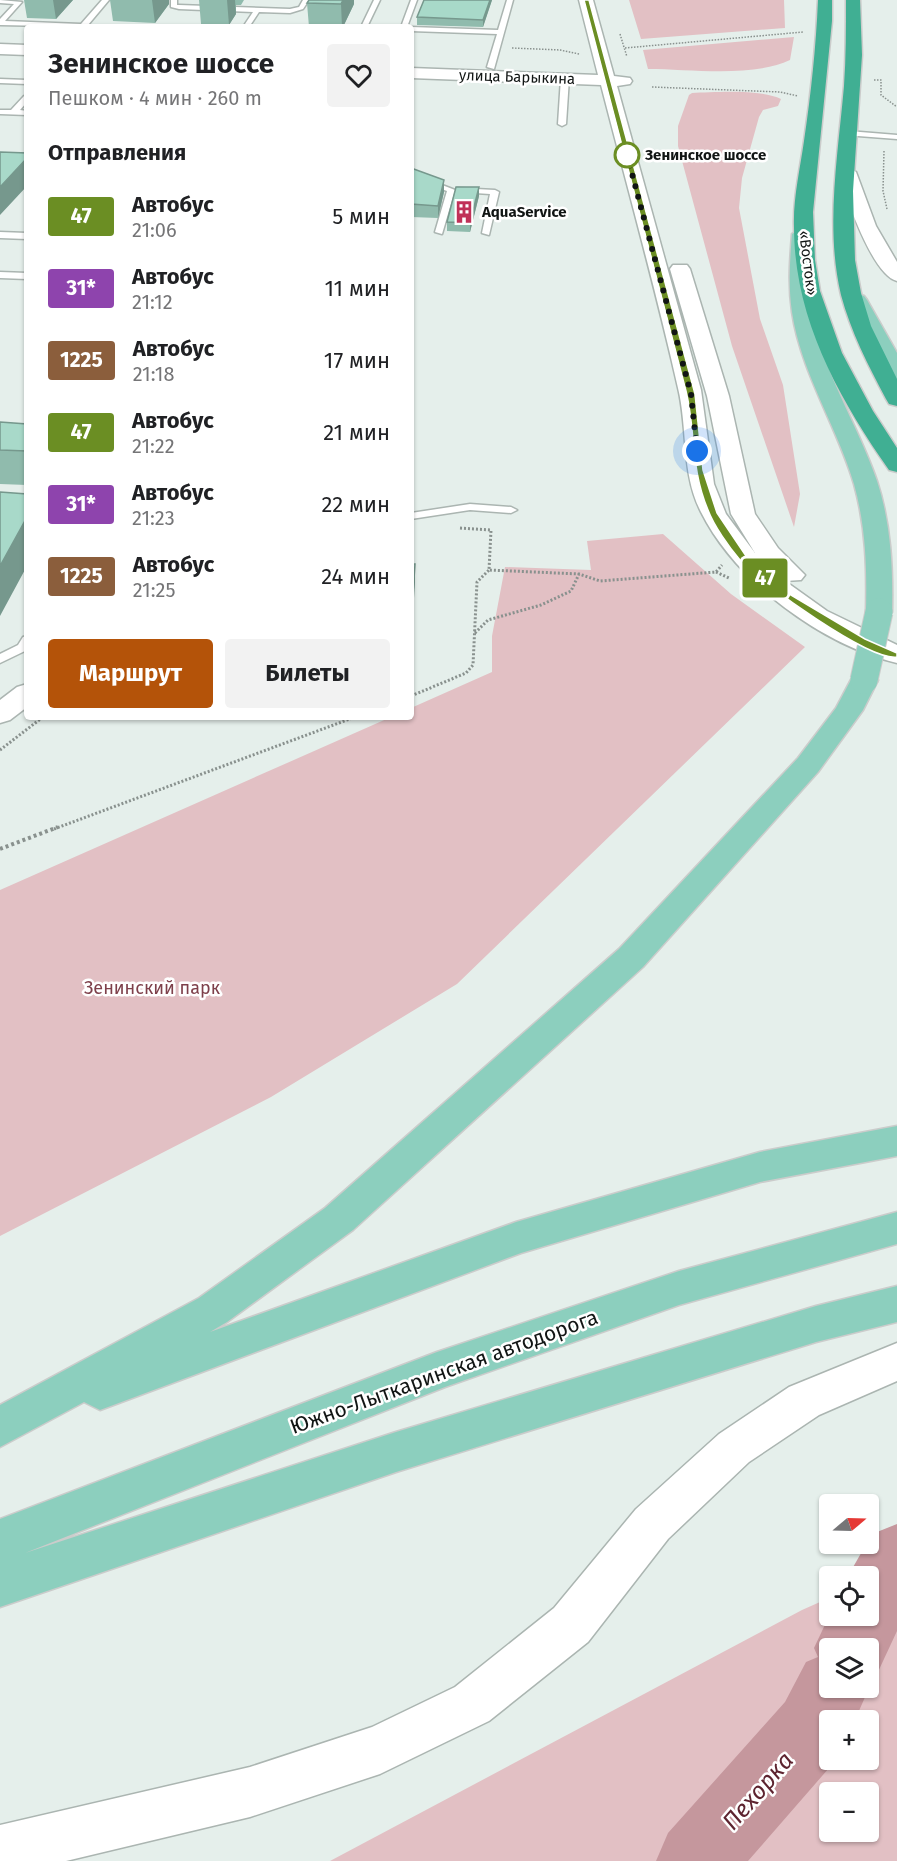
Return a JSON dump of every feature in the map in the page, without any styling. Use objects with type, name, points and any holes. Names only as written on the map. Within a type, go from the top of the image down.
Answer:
[{"type":"highway","name":"«Восток»","points":[[825,0],[825,41],[803,226],[807,282],[825,337],[860,411],[897,465]]},
{"type":"highway","points":[[853,0],[854,53],[844,224],[852,289],[860,324],[897,399]]},
{"type":"main road","points":[[586,0],[614,76],[640,136]]},
{"type":"main road","points":[[600,0],[614,76],[691,394],[699,470],[713,513],[743,558],[786,596],[862,641],[897,655]]},
{"type":"main road","points":[[0,49],[24,50]]},
{"type":"main road","points":[[0,58],[24,59]]},
{"type":"main road","name":"улица Барыкина","points":[[414,64],[614,76]]},
{"type":"main road","name":"улица Барыкина","points":[[414,72],[565,78],[614,76]]},
{"type":"main road","points":[[647,158],[718,396],[743,514],[768,553],[808,589],[868,629],[897,643]]},
{"type":"main road","points":[[847,172],[864,224],[877,249],[897,274]]},
{"type":"main road","points":[[0,1427],[213,1310],[339,1219],[631,958],[808,765],[849,710],[864,680],[879,612],[880,553],[873,509],[852,442],[824,382],[802,306],[798,286],[803,226]]},
{"type":"main road","points":[[852,289],[897,372]]},
{"type":"main road","points":[[0,714],[24,695]]},
{"type":"main road","points":[[0,1427],[516,1238],[760,1167],[897,1142]]},
{"type":"main road","name":"Южно-Лыткаринская автодорога","points":[[0,1541],[437,1371],[679,1288],[897,1228]]},
{"type":"main road","points":[[0,1584],[396,1452],[816,1324],[897,1304]]},
{"type":"main road","points":[[0,1851],[250,1792],[380,1749],[472,1704],[571,1625],[652,1524],[734,1448],[804,1401],[892,1363]]},
{"type":"lane","points":[[85,24],[106,0]]},
{"type":"lane","points":[[174,0],[172,6],[178,7],[257,10],[297,10],[306,0]]},
{"type":"lane","points":[[365,24],[377,0]]},
{"type":"lane","points":[[405,24],[414,0]]},
{"type":"lane","points":[[491,67],[510,0]]},
{"type":"lane","points":[[0,23],[20,1]]},
{"type":"lane","points":[[0,2],[20,1]]},
{"type":"lane","points":[[248,24],[257,10]]},
{"type":"lane","points":[[0,23],[28,24]]},
{"type":"lane","points":[[414,29],[502,32]]},
{"type":"lane","points":[[561,124],[565,78]]},
{"type":"lane","points":[[0,81],[24,82]]},
{"type":"lane","points":[[13,113],[24,101]]},
{"type":"lane","points":[[0,112],[24,114]]},
{"type":"lane","points":[[848,132],[897,137]]},
{"type":"lane","points":[[414,175],[452,190],[495,192],[486,233]]},
{"type":"lane","points":[[439,232],[452,190]]},
{"type":"lane","points":[[0,234],[24,236]]},
{"type":"lane","points":[[0,275],[24,276]]},
{"type":"lane","points":[[414,516],[470,507],[494,516],[511,510]]},
{"type":"lane","points":[[0,659],[24,645]]},
{"type":"path","points":[[625,48],[805,32]]},
{"type":"path","points":[[620,34],[627,57]]},
{"type":"path","points":[[497,48],[560,50],[581,54]]},
{"type":"path","points":[[652,87],[780,92],[817,104]]},
{"type":"path","points":[[885,136],[883,191],[888,210]]},
{"type":"path","points":[[414,695],[466,673],[473,665],[477,582],[489,570],[491,530],[457,528]]},
{"type":"path","points":[[489,570],[579,574],[600,580],[716,572],[723,563]]},
{"type":"path","points":[[475,633],[488,620],[541,605],[571,591],[579,574]]},
{"type":"path","points":[[0,750],[39,720]]},
{"type":"path","points":[[0,849],[347,720]]},
{"type":"green space","points":[[629,0],[784,0],[785,28],[641,39]]},
{"type":"green space","points":[[794,37],[790,60],[775,66],[739,71],[648,69],[643,50]]},
{"type":"green space","points":[[751,92],[781,99],[778,106],[763,110],[759,117],[742,178],[739,208],[760,319],[783,385],[800,494],[794,527],[732,346],[678,146],[678,126],[689,95],[692,93]]},
{"type":"green space","name":"Зенинский парк","points":[[663,534],[731,594],[805,647],[457,984],[271,1097],[0,1236],[0,890],[384,720],[414,720],[414,707],[492,672],[492,636],[505,567],[591,570],[587,541]]},
{"type":"green space","points":[[897,1567],[897,1861],[330,1861],[819,1602],[819,1626],[879,1626],[879,1575]]},
{"type":"building","points":[[309,0],[343,0],[341,4],[307,3]]},
{"type":"building","points":[[424,0],[490,0],[483,20],[417,17]]},
{"type":"building","points":[[0,152],[24,153],[24,161],[0,187]]},
{"type":"building","points":[[414,169],[444,180],[438,206],[414,204]]},
{"type":"building","name":"AquaService","points":[[456,187],[479,187],[470,223],[447,222]]},
{"type":"building","points":[[0,422],[24,424],[24,451],[0,450]]},
{"type":"building","points":[[0,492],[24,494],[24,522],[0,566]]},
{"type":"waterway","name":"Пехорка","points":[[879,1592],[897,1558]]},
{"type":"waterway","name":"Пехорка","points":[[856,1638],[862,1626]]},
{"type":"waterway","name":"Пехорка","points":[[696,1861],[812,1729],[827,1698]]},
{"type":"bus line","name":"47","points":[[586,0],[691,394],[699,470],[713,513],[743,558],[786,596],[862,641],[897,655]]},
{"type":"place","name":"Зенинское шоссе","points":[[627,155]]},
{"type":"place","name":"AquaService","points":[[464,212]]},
{"type":"route","points":[[627,155],[691,394],[697,451]]}]
